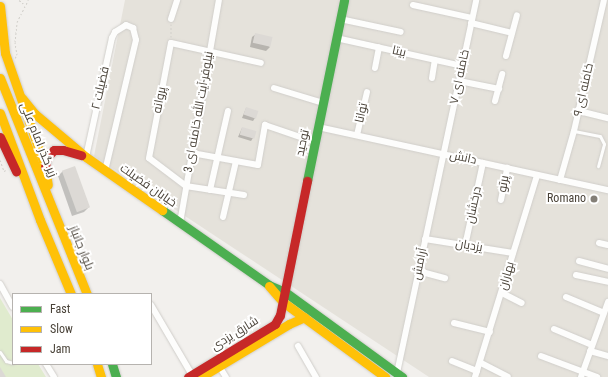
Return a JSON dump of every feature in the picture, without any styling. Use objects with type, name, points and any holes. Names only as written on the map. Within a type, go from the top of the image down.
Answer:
[{"type":"main road","points":[[3,0],[0,6],[5,53]]},
{"type":"main road","name":"توحید","points":[[283,302],[344,0]]},
{"type":"main road","points":[[0,44],[5,53],[22,98],[45,167],[54,210]]},
{"type":"main road","name":"زیر گذر امام علی","points":[[0,78],[54,210]]},
{"type":"main road","name":"خیابان فضیلت","points":[[22,98],[35,114],[86,157],[269,285],[285,292],[400,375]]},
{"type":"main road","points":[[0,113],[40,220],[71,293]]},
{"type":"main road","points":[[0,137],[40,220]]},
{"type":"main road","points":[[45,167],[47,157],[54,150],[63,150],[86,157]]},
{"type":"main road","name":"بلوار جانباز","points":[[54,210],[87,293]]},
{"type":"main road","name":"خیابان فضیلت","points":[[269,285],[283,302],[385,377]]},
{"type":"main road","points":[[283,302],[279,317],[287,319],[288,322],[285,326]]},
{"type":"main road","name":"شارق یزدی","points":[[194,376],[218,363],[275,324],[279,317]]},
{"type":"main road","points":[[218,363],[285,326],[305,317]]},
{"type":"main road","points":[[97,365],[102,377]]},
{"type":"main road","points":[[112,365],[116,377]]},
{"type":"street","points":[[170,20],[177,0]]},
{"type":"street","name":"نیلوفر-آیت الله خامنه ای 3","points":[[180,223],[219,0]]},
{"type":"street","name":"خامنه ای ۷","points":[[443,154],[476,0]]},
{"type":"street","name":"خامنه ای ۹","points":[[560,180],[579,111],[604,0]]},
{"type":"street","points":[[413,5],[472,20],[512,33]]},
{"type":"street","points":[[506,56],[516,15]]},
{"type":"street","points":[[340,19],[401,32]]},
{"type":"street","name":"فضیلت ۲","points":[[86,157],[112,38],[115,32],[126,25],[133,28],[136,40],[106,171]]},
{"type":"street","name":"بیتا","points":[[336,38],[462,66]]},
{"type":"street","points":[[171,43],[261,63]]},
{"type":"street","name":"پروانه","points":[[171,43],[149,158],[186,186]]},
{"type":"street","points":[[375,68],[379,47]]},
{"type":"street","points":[[432,78],[436,60]]},
{"type":"street","points":[[496,102],[502,74]]},
{"type":"street","points":[[459,81],[499,89]]},
{"type":"street","points":[[274,88],[323,103]]},
{"type":"street","name":"توانا","points":[[357,135],[367,92]]},
{"type":"street","points":[[210,190],[228,111]]},
{"type":"street","points":[[579,111],[608,118]]},
{"type":"street","points":[[192,153],[258,165],[265,125],[315,142]]},
{"type":"street","name":"دانش","points":[[318,127],[608,190]]},
{"type":"street","name":"آرامش","points":[[400,375],[418,271],[443,154]]},
{"type":"street","points":[[223,217],[236,161]]},
{"type":"street","name":"درخشان","points":[[466,246],[483,163]]},
{"type":"street","name":"پرتو","points":[[501,200],[507,168]]},
{"type":"street","name":"بهاران","points":[[476,374],[537,175]]},
{"type":"street","points":[[186,186],[244,195]]},
{"type":"street","name":"یزدیان","points":[[425,239],[513,253]]},
{"type":"street","points":[[599,243],[608,245]]},
{"type":"street","points":[[579,261],[608,269]]},
{"type":"street","points":[[418,271],[445,278]]},
{"type":"street","points":[[576,275],[608,282]]},
{"type":"street","points":[[0,284],[12,305]]},
{"type":"street","points":[[502,293],[522,303]]},
{"type":"street","points":[[566,297],[604,313]]},
{"type":"street","points":[[582,375],[608,304]]},
{"type":"street","points":[[152,307],[194,376]]},
{"type":"street","points":[[454,323],[490,332]]},
{"type":"street","points":[[554,329],[608,356]]},
{"type":"street","points":[[298,346],[316,377]]},
{"type":"street","points":[[541,356],[582,375],[596,377]]},
{"type":"street","points":[[452,361],[476,374]]},
{"type":"street","points":[[218,363],[226,377]]},
{"type":"street","points":[[480,363],[508,377]]},
{"type":"street","points":[[47,365],[54,377]]},
{"type":"lane","points":[[574,131],[600,136],[604,144],[598,166]]},
{"type":"lane","points":[[0,352],[6,361],[12,363]]},
{"type":"path","points":[[19,0],[25,5]]},
{"type":"path","points":[[10,68],[17,55],[15,42],[17,22],[28,0]]},
{"type":"path","points":[[170,20],[171,43]]},
{"type":"shaded area","points":[[125,0],[608,0],[608,377],[429,377],[94,156]]},
{"type":"green space","points":[[0,298],[12,318],[12,365],[39,365],[46,377],[0,377]]},
{"type":"building","points":[[255,33],[273,37],[270,47],[253,43]]},
{"type":"building","points":[[246,107],[258,111],[256,119],[244,115]]},
{"type":"building","points":[[242,127],[256,131],[254,139],[240,135]]},
{"type":"building","points":[[75,166],[90,207],[77,212],[62,171]]},
{"type":"building","points":[[0,367],[6,377],[0,377]]},
{"type":"traffic: fast","points":[[307,181],[344,0]]},
{"type":"traffic: fast","points":[[162,210],[269,285],[285,292],[402,377]]},
{"type":"traffic: fast","points":[[112,365],[116,377]]},
{"type":"traffic: slow","points":[[0,6],[5,53],[45,167],[48,185]]},
{"type":"traffic: slow","points":[[0,78],[87,293]]},
{"type":"traffic: slow","points":[[22,98],[35,114],[86,157],[162,210]]},
{"type":"traffic: slow","points":[[0,113],[40,220],[71,293]]},
{"type":"traffic: slow","points":[[269,286],[283,302],[385,377]]},
{"type":"traffic: slow","points":[[201,377],[289,324],[305,317]]},
{"type":"traffic: slow","points":[[97,365],[101,377]]},
{"type":"traffic: jam","points":[[0,137],[16,171]]},
{"type":"traffic: jam","points":[[45,167],[47,157],[54,150],[63,150],[81,155]]},
{"type":"traffic: jam","points":[[188,377],[275,324],[280,315],[307,181]]},
{"type":"place","name":"Romano","points":[[594,199]]}]
